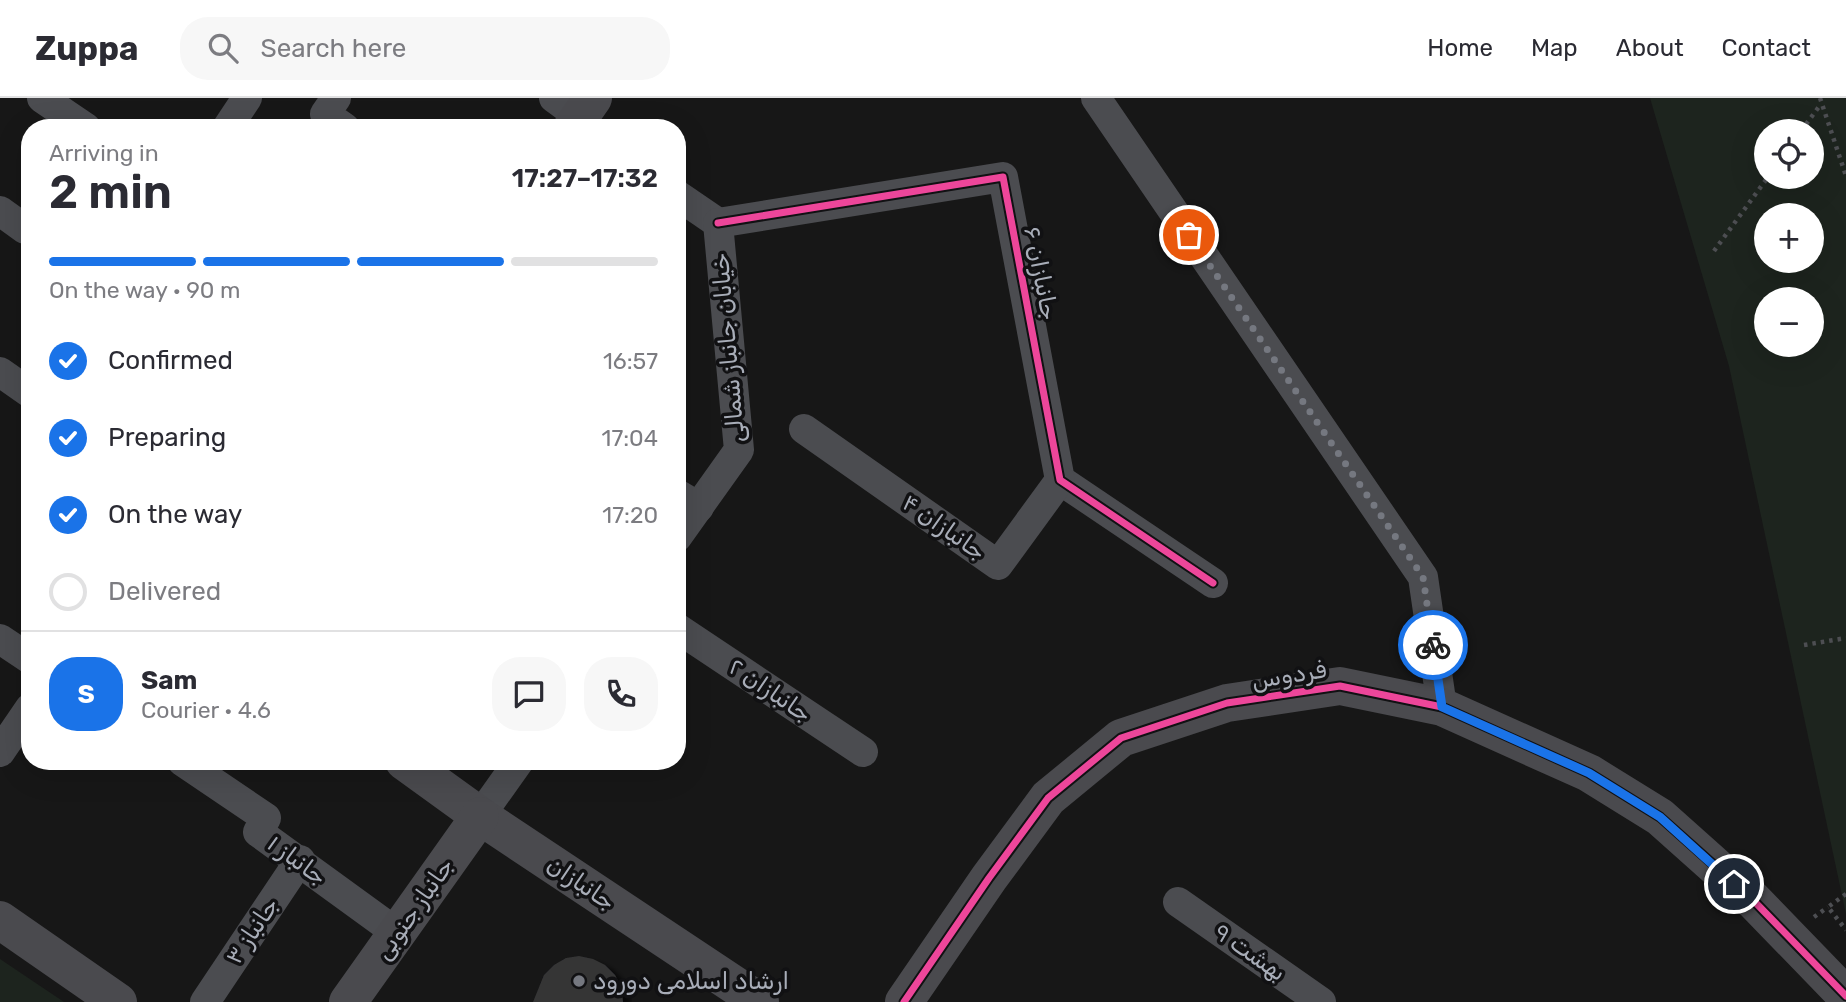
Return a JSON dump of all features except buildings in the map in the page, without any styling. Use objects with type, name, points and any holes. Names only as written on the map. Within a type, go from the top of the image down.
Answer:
[{"type":"street","points":[[42,98],[73,119]]},
{"type":"street","points":[[233,119],[247,98]]},
{"type":"street","points":[[332,119],[325,114],[336,98]]},
{"type":"street","points":[[1096,98],[1423,577],[1442,707]]},
{"type":"street","name":"جانبازان ۶","points":[[718,223],[1003,177],[1060,480]]},
{"type":"street","points":[[686,201],[718,223]]},
{"type":"street","points":[[0,211],[21,226]]},
{"type":"street","name":"خیابان جانباز شمالی","points":[[688,501],[739,450],[718,223]]},
{"type":"street","points":[[0,372],[21,387]]},
{"type":"street","name":"جانبازان ۴","points":[[804,429],[998,565],[1060,480]]},
{"type":"street","points":[[1060,480],[1213,583]]},
{"type":"street","name":"جانبازان ۲","points":[[686,634],[863,752]]},
{"type":"street","points":[[0,639],[21,653]]},
{"type":"street","name":"فردوس","points":[[904,1002],[1048,798],[1121,738],[1227,704],[1340,686],[1442,707],[1589,773],[1660,817],[1753,900],[1846,996]]},
{"type":"street","points":[[0,752],[21,721]]},
{"type":"street","name":"جانباز ۱","points":[[195,770],[266,818],[258,832],[397,933]]},
{"type":"street","name":"جانبازان","points":[[416,770],[480,816],[760,1002]]},
{"type":"street","points":[[480,816],[513,770]]},
{"type":"street","name":"جانباز جنوبی","points":[[348,1002],[480,816]]},
{"type":"street","name":"جانباز ۳","points":[[205,1002],[300,860]]},
{"type":"street","name":"بهشت ۹","points":[[1178,902],[1321,1002]]},
{"type":"street","points":[[0,920],[117,1002]]},
{"type":"path","points":[[1809,119],[1821,101]]},
{"type":"path","points":[[1821,101],[1846,176]]},
{"type":"path","points":[[1714,251],[1759,189]]},
{"type":"path","points":[[1804,645],[1846,638]]},
{"type":"path","points":[[1846,894],[1828,907],[1846,930]]},
{"type":"shaded area","points":[[1650,98],[1846,98],[1846,914],[1729,366]]},
{"type":"shaded area","points":[[0,959],[64,1002],[0,1002]]},
{"type":"cycle path","points":[[718,223],[1003,177],[1060,480],[1213,583]]},
{"type":"cycle path","points":[[904,1002],[1048,798],[1121,738],[1227,703],[1340,686],[1442,707],[1589,773],[1660,817],[1753,900],[1846,996]]},
{"type":"way so far","points":[[1189,235],[1423,577],[1433,645]]},
{"type":"place","name":"ارشاد اسلامی دورود","points":[[579,981]]},
{"type":"route","points":[[1433,645],[1442,707],[1589,773],[1660,817],[1734,884]]}]
